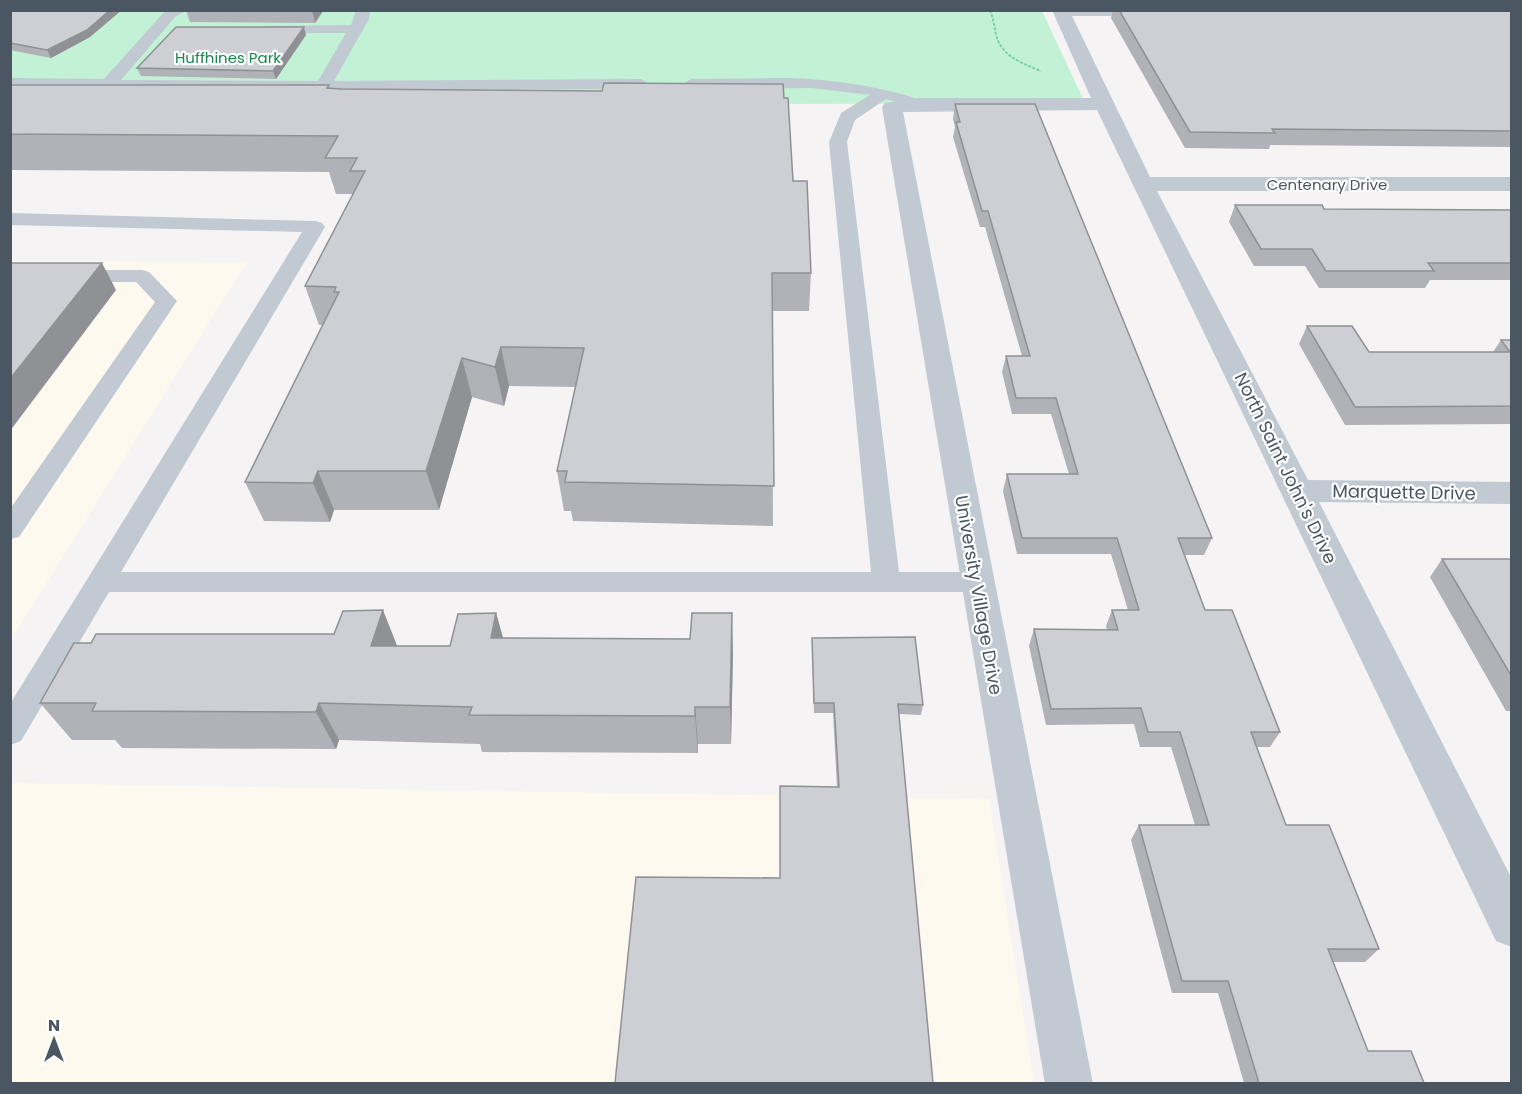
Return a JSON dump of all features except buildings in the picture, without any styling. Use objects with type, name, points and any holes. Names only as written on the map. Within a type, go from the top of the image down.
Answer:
[{"type":"street","name":"North Saint John's Drive","points":[[1060,11],[1095,104],[1142,184],[1211,317],[1512,926]]},
{"type":"street","points":[[1060,11],[1179,11]]},
{"type":"street","points":[[898,101],[1095,104]]},
{"type":"street","name":"University Village Drive","points":[[898,101],[976,582],[1069,1083]]},
{"type":"street","name":"Centenary Drive","points":[[1142,184],[1512,184]]},
{"type":"street","name":"Marquette Drive","points":[[1297,491],[1512,493]]},
{"type":"lane","points":[[108,84],[170,14],[180,10]]},
{"type":"lane","points":[[323,85],[356,29],[363,10]]},
{"type":"lane","points":[[157,28],[180,28]]},
{"type":"lane","points":[[250,29],[356,29]]},
{"type":"lane","points":[[10,83],[657,84]]},
{"type":"lane","points":[[680,84],[796,84],[852,87],[898,101]]},
{"type":"lane","points":[[886,582],[838,142],[847,117],[898,101]]},
{"type":"lane","points":[[10,219],[315,227],[10,732]]},
{"type":"lane","points":[[10,276],[142,276],[166,301],[10,530]]},
{"type":"lane","points":[[102,582],[976,582]]},
{"type":"path","points":[[990,10],[997,41],[1003,49],[1016,60],[1055,78],[1095,104]]},
{"type":"shaded area","points":[[11,261],[247,262],[11,640]]},
{"type":"shaded area","points":[[10,783],[989,799],[1034,1083],[11,1083]]},
{"type":"green space","name":"Huffhines Park","points":[[10,11],[1042,11],[1085,103],[11,106]]}]
